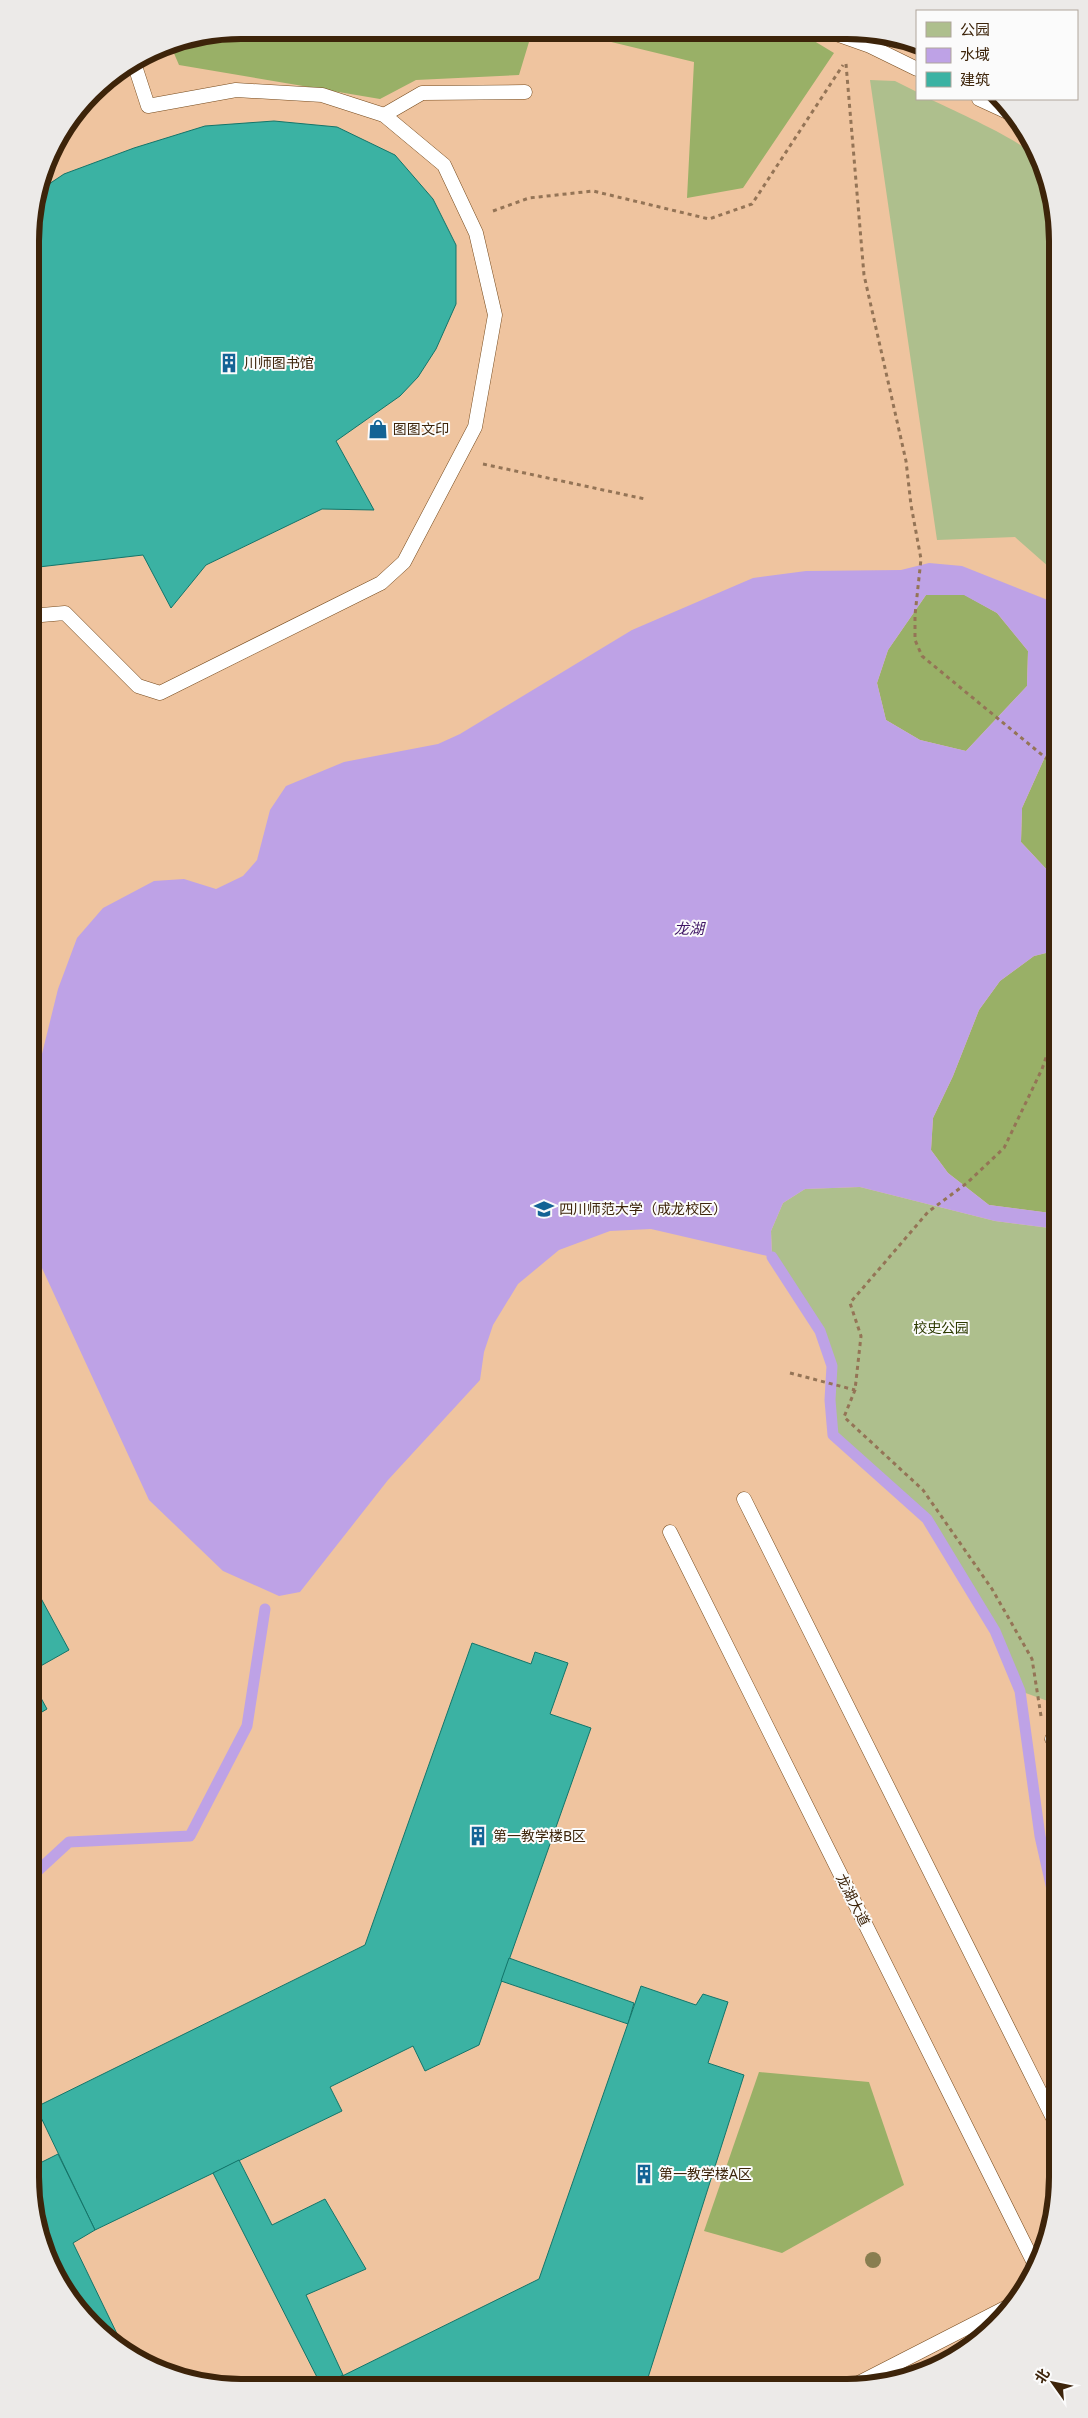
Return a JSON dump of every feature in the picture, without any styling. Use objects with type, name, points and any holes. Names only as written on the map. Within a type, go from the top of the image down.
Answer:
[{"type":"lane","points":[[850,39],[870,46],[916,69]]},
{"type":"lane","points":[[39,615],[65,613],[138,686],[160,693],[381,583],[404,562],[475,427],[494,315],[476,233],[444,165],[384,115],[322,96],[236,90],[148,106],[136,69]]},
{"type":"lane","points":[[384,115],[422,93],[525,92]]},
{"type":"lane","points":[[981,100],[999,108]]},
{"type":"lane","points":[[744,1499],[1049,2110]]},
{"type":"lane","name":"龙湖大道","points":[[670,1532],[1032,2259]]},
{"type":"lane","points":[[869,2378],[997,2312]]},
{"type":"path","points":[[469,220],[529,198],[592,191],[709,219],[752,204],[846,61],[864,275],[906,461],[911,505],[921,559],[915,616],[915,640],[922,656],[1049,762]]},
{"type":"path","points":[[458,459],[645,499]]},
{"type":"path","points":[[1049,1049],[1042,1069],[1004,1148],[967,1183],[928,1212],[850,1303],[861,1336],[856,1390],[844,1417],[922,1490],[992,1589],[1032,1659],[1042,1717],[1049,1728]]},
{"type":"path","points":[[790,1373],[856,1390]]},
{"type":"shaded area","name":"四川师范大学（成龙校区）","points":[[214,40],[874,40],[916,51],[916,100],[992,100],[1022,140],[1039,176],[1048,214],[1049,228],[1049,2190],[1048,2204],[1039,2242],[1022,2278],[1007,2300],[990,2320],[959,2345],[937,2358],[912,2369],[874,2378],[860,2379],[214,2378],[176,2369],[151,2358],[129,2345],[108,2329],[89,2310],[73,2289],[60,2267],[49,2242],[40,2204],[39,2190],[40,214],[49,176],[60,151],[73,129],[98,98],[129,73],[151,60],[176,49]]},
{"type":"green space","points":[[530,39],[519,75],[416,80],[380,99],[179,65],[173,50],[214,40]]},
{"type":"green space","points":[[599,39],[811,39],[834,53],[743,188],[687,198],[694,62]]},
{"type":"green space","points":[[870,80],[895,81],[916,92],[916,100],[932,100],[971,118],[1027,150],[1039,176],[1048,214],[1049,567],[1015,537],[937,540]]},
{"type":"green space","points":[[963,594],[997,613],[1028,651],[1027,686],[966,751],[920,740],[886,720],[877,683],[888,650],[926,595]]},
{"type":"green space","points":[[1049,748],[1049,872],[1021,842],[1022,808]]},
{"type":"green space","points":[[1049,952],[1049,1213],[989,1205],[948,1173],[931,1150],[933,1118],[953,1076],[979,1010],[1000,981],[1034,956]]},
{"type":"green space","name":"校史公园","points":[[860,1187],[995,1221],[1049,1228],[1049,1701],[1020,1691],[995,1631],[927,1519],[833,1435],[836,1378],[826,1347],[772,1257],[771,1231],[783,1203],[805,1189]]},
{"type":"green space","points":[[759,2072],[869,2082],[904,2185],[782,2253],[704,2231]]},
{"type":"water","name":"龙湖","points":[[929,563],[962,566],[1049,600],[1049,748],[1022,808],[1021,842],[1049,872],[1049,952],[1034,956],[1000,981],[979,1010],[953,1076],[933,1118],[931,1150],[948,1173],[989,1205],[1049,1213],[1049,1228],[995,1221],[860,1187],[805,1189],[783,1203],[771,1231],[772,1257],[651,1229],[610,1231],[559,1250],[518,1284],[493,1325],[484,1352],[480,1380],[388,1480],[300,1592],[279,1596],[223,1571],[149,1500],[39,1262],[39,1066],[58,989],[77,938],[103,908],[154,881],[184,879],[216,889],[243,876],[257,860],[270,810],[286,786],[344,762],[438,744],[460,734],[632,630],[753,578],[806,571],[901,570]],"holes":[[[926,595],[964,595],[997,613],[1028,651],[1027,686],[966,751],[920,740],[886,720],[877,683],[888,650]]]},
{"type":"building","name":"川师图书馆","points":[[274,121],[337,127],[395,155],[433,199],[456,245],[456,304],[436,349],[418,377],[400,396],[336,441],[374,510],[322,509],[206,565],[171,608],[143,555],[39,567],[39,228],[40,214],[47,185],[64,174],[134,148],[205,126]]},
{"type":"building","points":[[39,1595],[69,1650],[39,1667]]},
{"type":"building","name":"第一教学楼B区","points":[[472,1643],[531,1664],[535,1652],[568,1663],[550,1714],[591,1728],[479,2045],[425,2071],[413,2046],[330,2087],[342,2111],[95,2230],[39,2113],[39,2106],[365,1945]]},
{"type":"building","points":[[39,1694],[47,1709],[39,1714]]},
{"type":"building","points":[[509,1958],[634,2003],[628,2024],[501,1981]]},
{"type":"building","name":"第一教学楼A区","points":[[641,1986],[696,2005],[703,1994],[728,2002],[708,2063],[744,2075],[648,2379],[336,2379],[539,2279]]},
{"type":"building","points":[[58,2154],[95,2230],[73,2243],[119,2338],[98,2320],[81,2300],[66,2278],[54,2254],[49,2242],[40,2204],[39,2164]]},
{"type":"building","points":[[239,2160],[272,2225],[325,2199],[366,2269],[306,2295],[343,2375],[335,2379],[318,2379],[213,2173]]},
{"type":"waterway","points":[[772,1257],[820,1331],[832,1366],[830,1400],[833,1435],[927,1519],[995,1631],[1020,1691],[1040,1836],[1049,1876]]},
{"type":"waterway","points":[[39,1870],[69,1842],[190,1836],[247,1726],[265,1609]]},
{"type":"place","name":"川师图书馆","points":[[229,363]]},
{"type":"place","name":"图图文印","points":[[378,429]]},
{"type":"place","name":"四川师范大学（成龙校区）","points":[[544,1209]]},
{"type":"place","name":"第一教学楼B区","points":[[478,1836]]},
{"type":"place","name":"第一教学楼A区","points":[[644,2174]]}]
